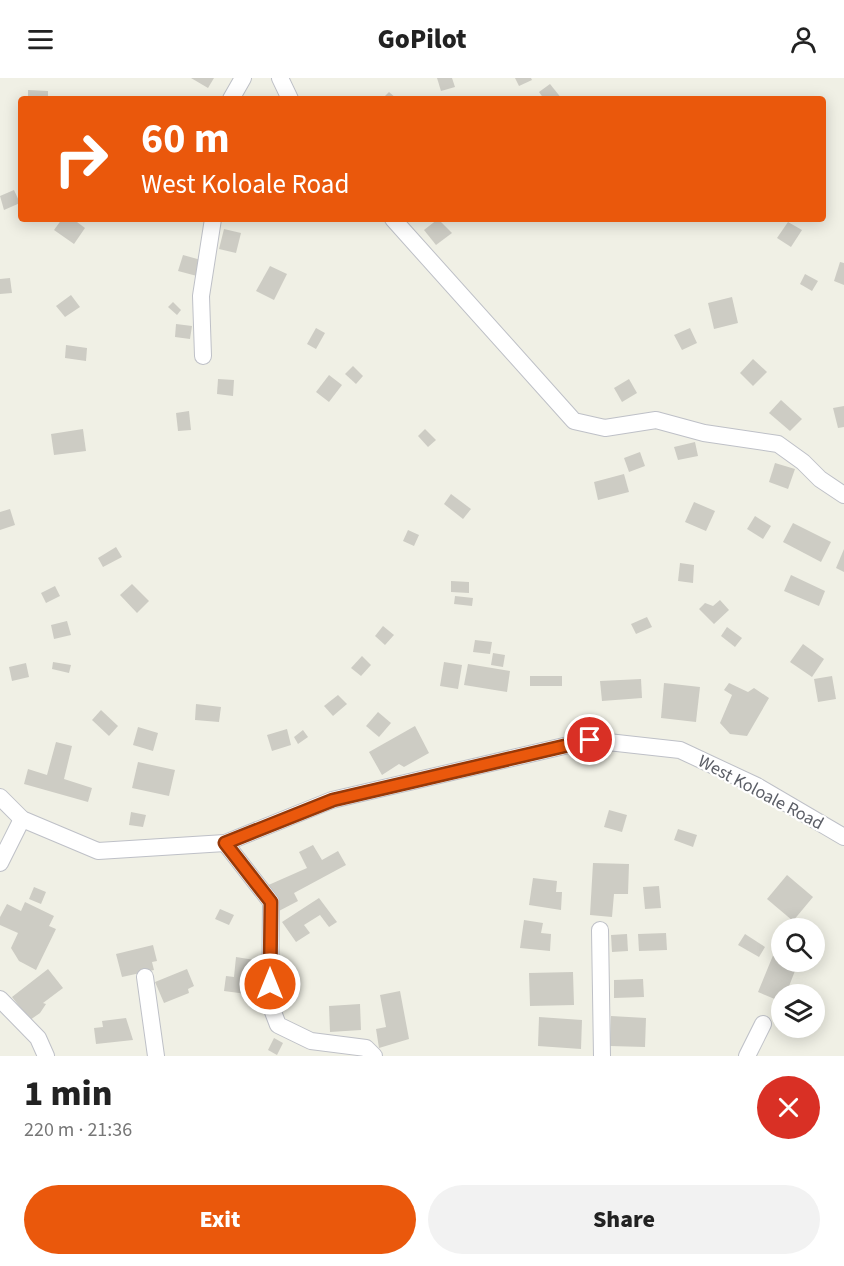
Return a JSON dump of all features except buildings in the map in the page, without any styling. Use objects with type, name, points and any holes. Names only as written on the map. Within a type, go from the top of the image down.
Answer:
[{"type":"street","points":[[233,96],[243,78]]},
{"type":"street","points":[[280,78],[289,96]]},
{"type":"street","points":[[203,356],[201,296],[213,222]]},
{"type":"street","points":[[396,222],[574,421],[605,428],[656,420],[704,433],[778,444],[820,479],[844,495]]},
{"type":"street","name":"West Koloale Road","points":[[22,819],[98,851],[225,843],[333,800],[590,740],[680,750],[756,786],[844,837]]},
{"type":"street","points":[[0,797],[22,819],[0,863]]},
{"type":"street","points":[[225,843],[271,902],[270,1004],[278,1025],[311,1041],[347,1051],[366,1048],[374,1056]]},
{"type":"street","points":[[600,930],[602,1056]]},
{"type":"street","points":[[145,977],[156,1056]]},
{"type":"street","points":[[0,999],[38,1038],[46,1056]]},
{"type":"street","points":[[747,1056],[763,1024]]},
{"type":"route","points":[[270,984],[271,902],[225,843],[333,800],[439,773],[590,740]]}]
